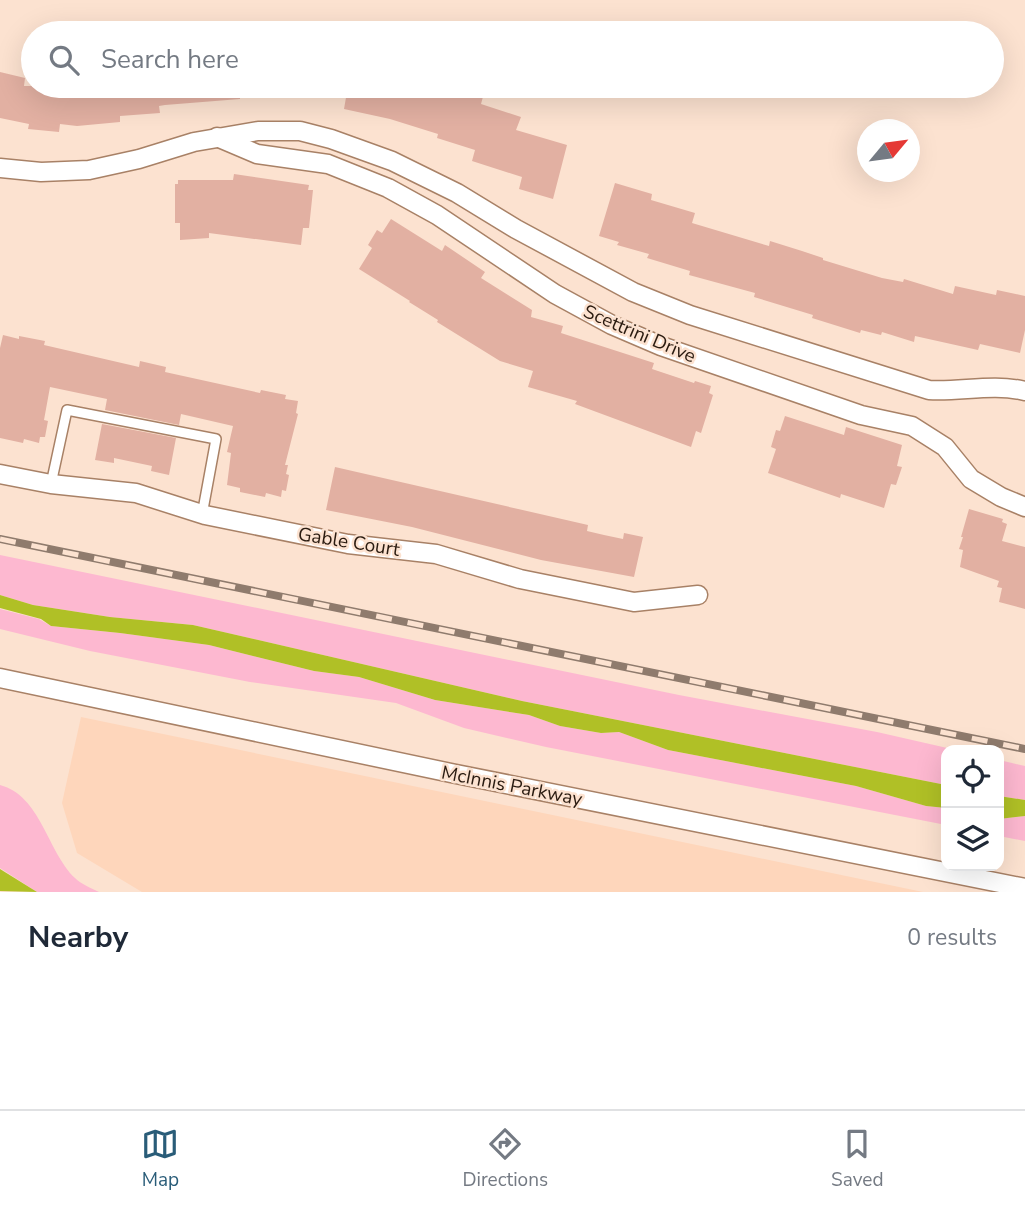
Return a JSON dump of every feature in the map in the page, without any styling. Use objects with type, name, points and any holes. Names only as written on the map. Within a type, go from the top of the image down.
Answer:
[{"type":"street","name":"Scettrini Drive","points":[[0,168],[41,172],[89,170],[217,137],[258,131],[300,131],[392,161],[633,292],[690,316],[929,390],[1006,386],[1025,391]]},
{"type":"street","name":"Scettrini Drive","points":[[217,137],[257,154],[328,164],[388,188],[437,215],[555,294],[612,325],[661,346],[861,415],[912,426],[945,447],[971,479],[1001,497],[1025,507]]},
{"type":"street","name":"Gable Court","points":[[0,474],[51,484],[136,493],[202,514],[348,544],[436,554],[520,579],[634,602],[698,595]]},
{"type":"street","name":"McInnis Parkway","points":[[0,678],[452,773],[1025,888]]},
{"type":"lane","points":[[51,484],[67,410],[216,439],[202,514]]},
{"type":"shaded area","points":[[0,555],[941,747],[941,784],[522,701],[193,625],[110,617],[33,605],[0,595]]},
{"type":"shaded area","points":[[0,595],[33,605],[110,617],[193,625],[522,701],[941,784],[941,808],[926,806],[856,786],[668,750],[619,732],[601,733],[560,726],[529,715],[435,700],[359,677],[314,671],[209,645],[51,626],[41,619],[0,608]]},
{"type":"shaded area","points":[[0,609],[39,619],[51,626],[209,645],[314,671],[359,677],[435,700],[529,715],[560,726],[601,733],[619,732],[668,750],[856,786],[926,806],[941,808],[941,824],[546,747],[464,728],[396,703],[250,682],[90,651],[0,629]]},
{"type":"shaded area","points":[[81,717],[923,892],[142,892],[77,853],[62,803]]},
{"type":"shaded area","points":[[1004,761],[1025,766],[1025,800],[1004,797]]},
{"type":"shaded area","points":[[0,785],[25,800],[65,867],[83,884],[99,892],[37,892],[0,868]]},
{"type":"shaded area","points":[[1004,797],[1025,800],[1025,816],[1004,818]]},
{"type":"shaded area","points":[[1025,816],[1025,841],[1004,837],[1004,818]]},
{"type":"shaded area","points":[[0,869],[37,892],[0,891]]},
{"type":"building","points":[[0,72],[21,77],[21,98],[240,98],[159,106],[160,113],[120,116],[120,122],[77,126],[60,124],[59,132],[28,129],[29,124],[0,118]]},
{"type":"building","points":[[346,98],[483,98],[481,104],[521,117],[516,130],[567,145],[553,199],[519,189],[522,177],[472,161],[475,150],[437,138],[438,134],[390,119],[344,109]]},
{"type":"building","points":[[234,174],[309,185],[308,190],[313,190],[309,228],[303,228],[301,245],[209,233],[209,238],[180,240],[180,223],[175,223],[175,184],[178,184],[178,180],[233,180]]},
{"type":"building","points":[[615,183],[652,194],[651,200],[695,213],[692,223],[769,246],[770,241],[882,278],[903,282],[904,279],[953,294],[955,286],[996,295],[997,290],[1025,296],[1025,330],[1020,353],[980,344],[978,350],[915,336],[914,342],[882,332],[881,335],[861,330],[860,333],[754,297],[755,293],[689,275],[690,271],[647,258],[649,254],[617,245],[619,242],[599,236]]},
{"type":"building","points":[[391,219],[442,251],[445,245],[485,272],[481,278],[532,310],[531,317],[563,326],[561,333],[654,363],[652,369],[711,386],[709,393],[713,395],[701,433],[696,431],[691,447],[575,404],[577,401],[528,387],[533,371],[500,361],[359,269],[372,248],[368,245],[377,230],[382,233]]},
{"type":"building","points":[[3,335],[45,341],[44,345],[139,367],[140,361],[166,367],[165,372],[260,393],[261,390],[286,395],[285,399],[298,401],[298,414],[285,465],[288,465],[286,474],[289,475],[286,491],[282,490],[281,497],[266,493],[265,497],[240,492],[240,488],[227,485],[231,453],[227,452],[233,426],[181,414],[179,425],[105,410],[107,399],[50,387],[44,420],[48,421],[45,437],[40,437],[39,443],[0,438],[0,348]]},
{"type":"building","points":[[785,416],[844,435],[846,427],[902,445],[897,466],[902,467],[896,485],[891,484],[884,508],[841,494],[840,498],[768,473],[776,449],[771,447],[776,430],[780,431]]},
{"type":"building","points":[[102,424],[176,438],[169,475],[151,471],[152,466],[114,458],[114,463],[95,460]]},
{"type":"building","points":[[335,467],[588,525],[587,531],[604,535],[623,539],[624,533],[643,537],[634,577],[541,560],[412,527],[326,510]]},
{"type":"building","points":[[969,509],[1003,519],[1002,522],[1007,524],[1002,541],[1025,547],[1025,609],[999,602],[1002,588],[997,587],[999,581],[960,567],[963,550],[959,549]]},
{"type":"railway","points":[[0,539],[1025,749]]}]
